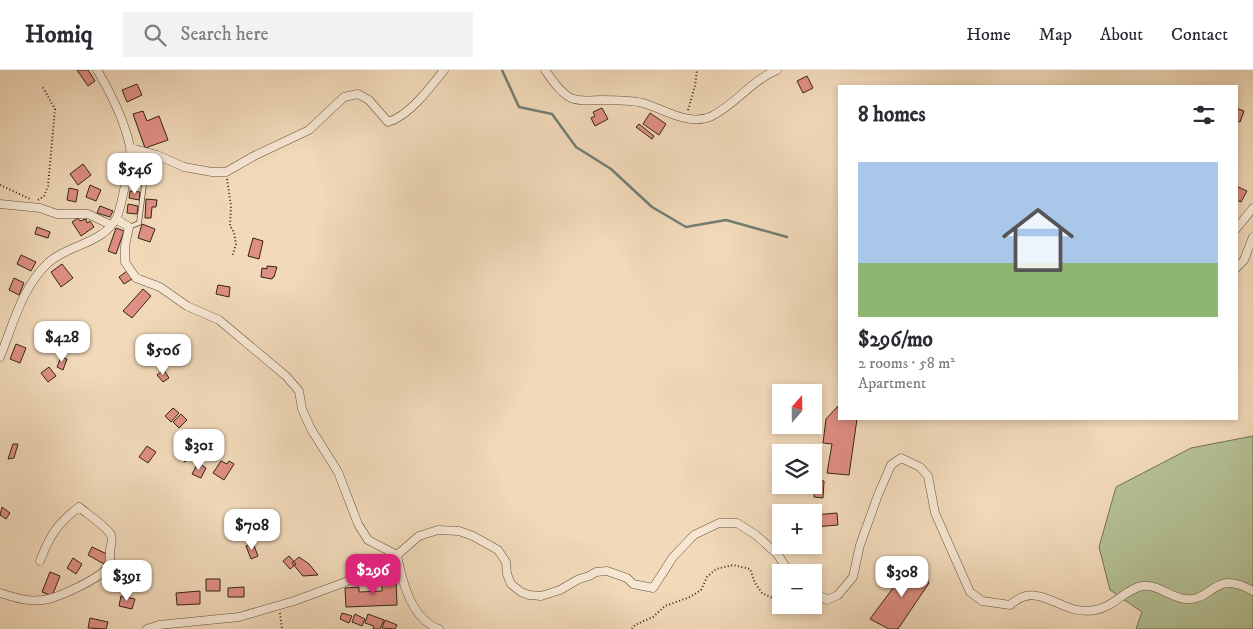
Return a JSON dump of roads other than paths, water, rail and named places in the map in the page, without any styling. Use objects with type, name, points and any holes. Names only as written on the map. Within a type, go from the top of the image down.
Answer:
[{"type":"street","points":[[0,357],[16,316],[36,277],[49,262],[102,234],[114,222],[125,185],[131,148],[106,84],[97,70]]},
{"type":"street","points":[[131,148],[157,155],[184,167],[212,172],[226,172],[254,156],[309,130],[344,96],[358,94],[369,100],[388,122],[396,120],[410,108],[444,70]]},
{"type":"street","points":[[545,70],[554,83],[571,98],[642,103],[684,118],[699,120],[712,116],[761,78],[777,70]]},
{"type":"street","points":[[0,204],[40,208],[57,214],[88,214],[129,227],[125,246],[125,262],[136,278],[160,287],[187,306],[219,320],[286,376],[299,390],[302,409],[311,429],[338,472],[358,524],[368,540],[397,555]]},
{"type":"street","points":[[1238,227],[1253,208]]},
{"type":"street","points":[[1238,266],[1244,260],[1253,237]]},
{"type":"street","points":[[822,597],[827,600],[838,595],[853,577],[860,545],[878,494],[890,465],[901,458],[920,467],[928,476],[935,513],[943,532],[970,592],[982,602],[1010,605],[1018,598],[1030,594],[1044,597],[1072,610],[1093,611],[1108,607],[1130,590],[1144,586],[1158,588],[1173,596],[1186,599],[1202,597],[1222,584],[1240,584],[1253,591]]},
{"type":"street","points":[[0,593],[24,600],[56,598],[82,585],[106,568],[111,559],[112,537],[108,531],[79,507],[64,519],[48,539],[40,561]]},
{"type":"street","points":[[147,629],[159,625],[239,618],[282,604],[343,583],[366,572],[376,563],[397,555],[419,536],[438,530],[459,531],[473,536],[498,550],[506,562],[507,574],[511,584],[521,592],[529,595],[541,596],[560,590],[596,572],[607,571],[627,578],[634,584],[653,588],[673,557],[694,535],[719,523],[737,523],[756,535],[778,555],[784,564]]},
{"type":"street","points":[[397,555],[401,578],[418,613],[431,626],[439,629]]},
{"type":"lane","points":[[129,227],[139,222],[145,177]]},
{"type":"waterway","points":[[502,70],[519,107],[552,114],[576,147],[611,169],[652,207],[686,227],[726,220],[787,237]]}]
